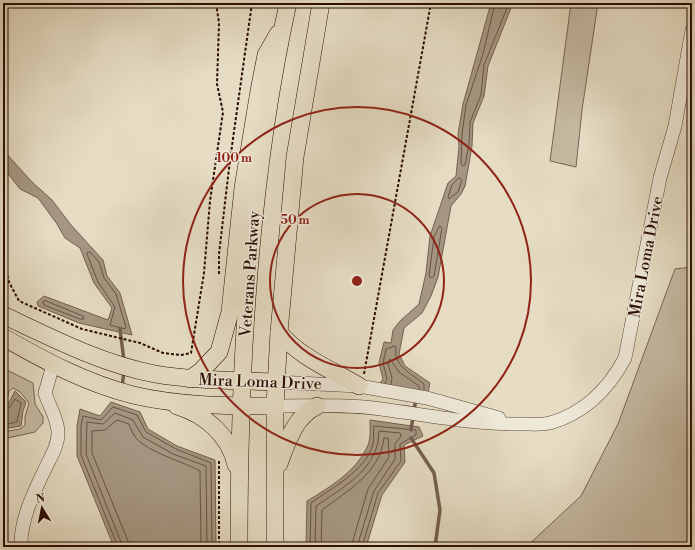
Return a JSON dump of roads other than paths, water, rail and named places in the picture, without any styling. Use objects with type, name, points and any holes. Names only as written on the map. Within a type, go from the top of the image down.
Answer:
[{"type":"main road","name":"Veterans Parkway","points":[[239,547],[239,478],[248,269],[262,154],[288,3]]},
{"type":"main road","name":"Veterans Parkway","points":[[275,547],[275,406],[279,332],[295,157],[321,3]]},
{"type":"main road","points":[[190,379],[201,371],[219,352],[230,312],[243,188],[259,91],[266,55],[284,24]]},
{"type":"main road","name":"Mira Loma Drive","points":[[3,315],[101,358],[141,371],[190,379],[276,382]]},
{"type":"main road","points":[[279,332],[288,344],[301,353],[362,380]]},
{"type":"main road","name":"Mira Loma Drive","points":[[3,337],[53,365],[106,386],[134,395],[160,400],[242,406],[275,406]]},
{"type":"main road","points":[[160,400],[188,409],[209,423],[226,438],[233,452],[239,478]]},
{"type":"main road","points":[[275,475],[286,443],[303,414],[317,406]]},
{"type":"street","name":"Mira Loma Drive","points":[[275,406],[344,405],[480,422],[524,424],[548,423],[567,417],[587,406],[602,393],[611,382],[625,358],[660,178],[675,126],[692,30]]},
{"type":"street","points":[[21,547],[27,511],[35,490],[56,447],[58,436],[56,417],[45,393],[53,365]]},
{"type":"street","name":"Mira Loma Drive","points":[[276,382],[362,380],[376,388],[427,398],[524,424]]},
{"type":"water","points":[[491,3],[513,3],[488,66],[484,96],[473,123],[472,146],[465,186],[461,194],[451,206],[438,277],[431,296],[422,313],[404,328],[399,354],[405,366],[430,383],[426,402],[373,394],[383,379],[379,363],[384,342],[391,343],[393,330],[400,321],[419,304],[426,273],[430,236],[448,183],[456,176],[459,146],[458,134],[463,104]]},
{"type":"water","points":[[3,150],[32,182],[52,200],[71,225],[103,260],[107,276],[120,293],[132,335],[79,323],[38,306],[37,302],[44,296],[108,320],[112,308],[94,283],[80,248],[65,238],[57,224],[38,198],[20,189],[3,167]]},
{"type":"water","points":[[15,391],[26,402],[21,426],[3,429],[3,406],[7,406]]},
{"type":"water","points":[[111,402],[140,412],[148,429],[177,446],[215,460],[216,547],[114,547],[77,456],[77,426],[80,409],[100,416]]},
{"type":"water","points":[[370,420],[419,427],[423,436],[404,445],[405,462],[382,495],[366,547],[306,547],[307,501],[342,478],[357,463],[369,442]]},
{"type":"waterway","points":[[120,329],[124,361]]},
{"type":"waterway","points":[[122,387],[124,371]]},
{"type":"waterway","points":[[411,430],[416,398]]},
{"type":"waterway","points":[[411,438],[434,473],[440,510],[435,547]]}]
